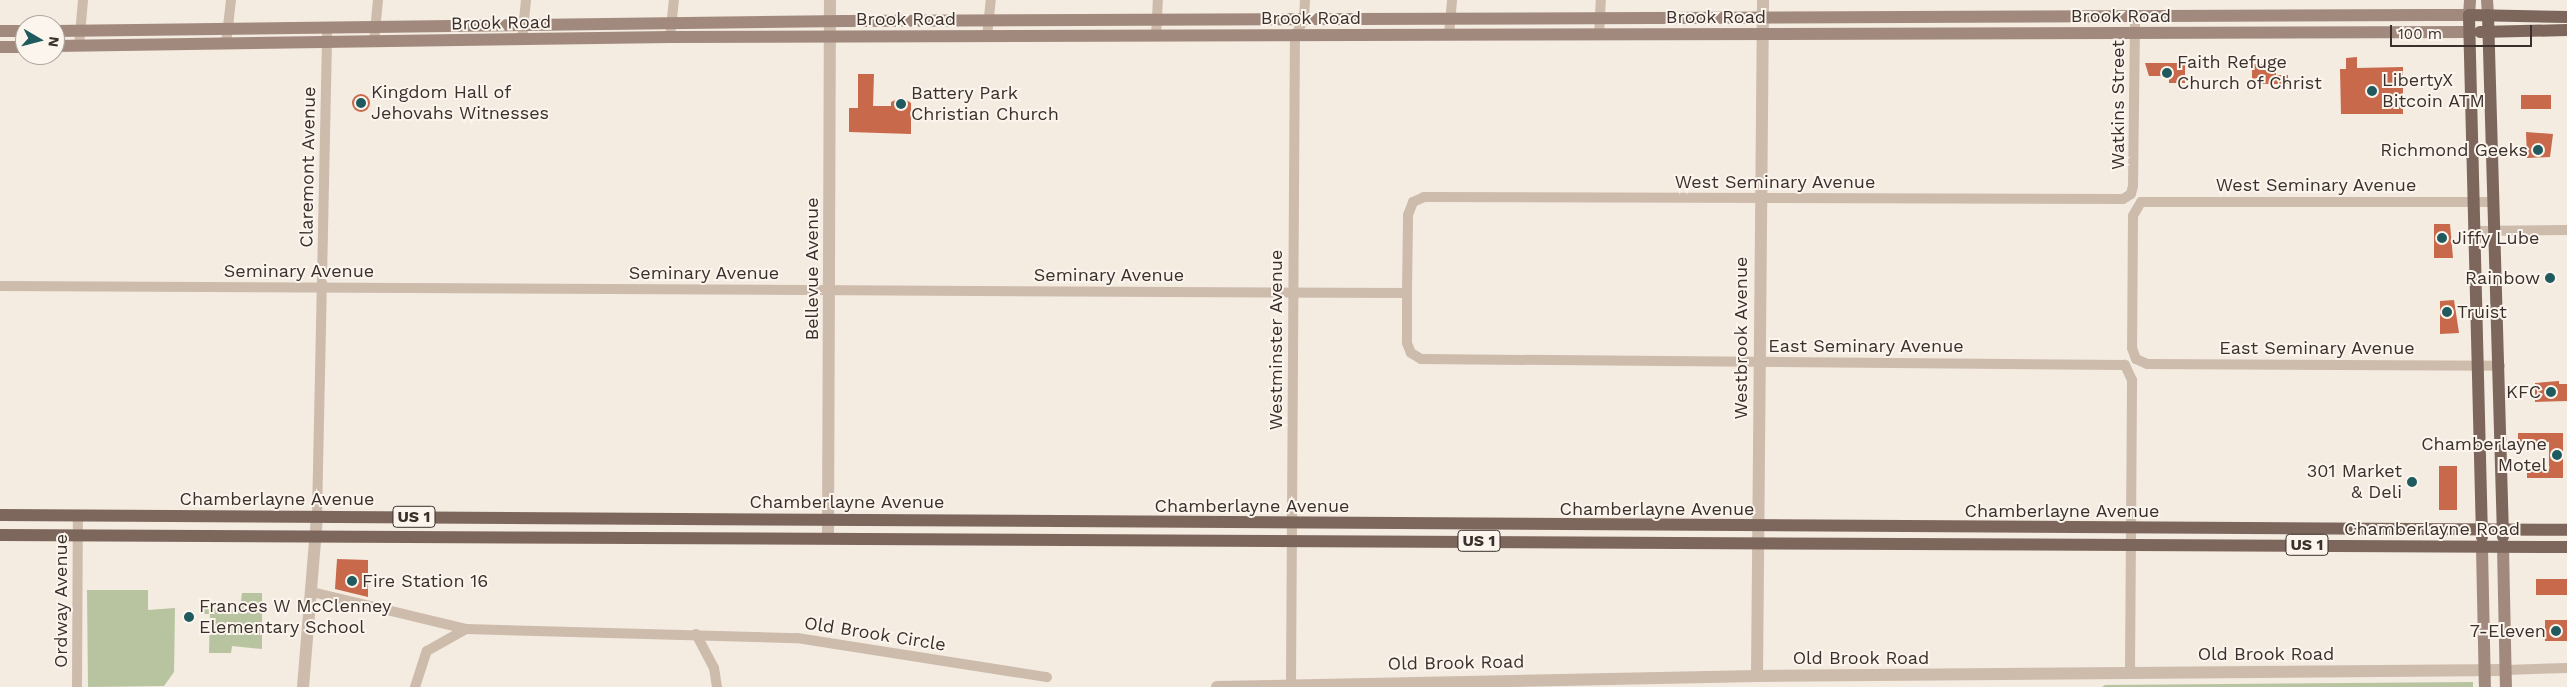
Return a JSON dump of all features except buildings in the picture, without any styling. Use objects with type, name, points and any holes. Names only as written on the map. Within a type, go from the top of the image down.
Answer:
[{"type":"main road","points":[[2470,0],[2469,32],[2479,366],[2485,687]]},
{"type":"main road","points":[[2487,0],[2500,366],[2506,687]]},
{"type":"main road","name":"Brook Road","points":[[65,31],[672,22],[988,20],[2469,15],[2567,17]]},
{"type":"main road","name":"Brook Road","points":[[65,46],[670,38],[2134,34],[2567,30]]},
{"type":"main road","points":[[0,31],[15,31]]},
{"type":"main road","points":[[0,47],[15,47]]},
{"type":"main road","name":"Chamberlayne Avenue","points":[[0,515],[2503,530]]},
{"type":"main road","name":"Chamberlayne Road","points":[[2503,530],[2567,530]]},
{"type":"main road","name":"Chamberlayne Avenue","points":[[0,535],[828,538]]},
{"type":"main road","name":"Chamberlayne Road","points":[[828,538],[2567,547]]},
{"type":"street","points":[[79,46],[83,0]]},
{"type":"street","points":[[226,44],[231,0]]},
{"type":"street","points":[[374,42],[378,0]]},
{"type":"street","points":[[522,40],[526,0]]},
{"type":"street","points":[[670,38],[674,0]]},
{"type":"street","name":"Bellevue Avenue","points":[[828,538],[830,0]]},
{"type":"street","points":[[987,36],[990,0]]},
{"type":"street","points":[[1156,36],[1158,0]]},
{"type":"street","name":"Westminster Avenue","points":[[1291,683],[1295,36],[1304,19],[1305,0]]},
{"type":"street","points":[[1449,35],[1452,0]]},
{"type":"street","points":[[1599,35],[1601,0]]},
{"type":"street","name":"Westbrook Avenue","points":[[1757,676],[1759,198],[1763,0]]},
{"type":"street","name":"Watkins Street","points":[[2131,194],[2135,16]]},
{"type":"street","name":"Claremont Avenue","points":[[317,517],[327,27]]},
{"type":"street","name":"West Seminary Avenue","points":[[1407,293],[1408,214],[1410,206],[1418,199],[2119,199],[2131,194]]},
{"type":"street","name":"West Seminary Avenue","points":[[2136,359],[2132,348],[2133,216],[2138,204],[2150,200],[2494,202]]},
{"type":"street","points":[[2475,231],[2566,230]]},
{"type":"street","name":"Seminary Avenue","points":[[0,286],[1407,293]]},
{"type":"street","name":"East Seminary Avenue","points":[[1407,293],[1407,343],[1411,354],[1422,359],[2117,363],[2128,368],[2132,380],[2131,529]]},
{"type":"street","name":"East Seminary Avenue","points":[[2136,359],[2147,364],[2500,366]]},
{"type":"street","name":"Ordway Avenue","points":[[78,515],[78,687]]},
{"type":"street","points":[[303,687],[317,517]]},
{"type":"street","points":[[2130,673],[2131,529]]},
{"type":"street","name":"Old Brook Circle","points":[[312,592],[466,629],[798,638],[1047,677]]},
{"type":"street","points":[[415,687],[427,651],[466,629]]},
{"type":"street","points":[[696,634],[714,668],[717,687]]},
{"type":"street","points":[[2506,670],[2567,668]]},
{"type":"street","name":"Old Brook Road","points":[[1217,687],[1291,683],[1757,676],[2506,670]]},
{"type":"green space","points":[[87,590],[148,590],[148,610],[175,608],[174,672],[164,686],[88,687]]},
{"type":"green space","points":[[242,593],[262,593],[262,649],[232,646],[231,653],[209,653],[210,614],[204,614],[204,608],[240,610]]},
{"type":"green space","points":[[2473,682],[2473,687],[2102,687],[2105,685]]},
{"type":"place","name":"Faith Refuge Church of Christ","points":[[2167,73]]},
{"type":"place","name":"LibertyX Bitcoin ATM","points":[[2372,91]]},
{"type":"place","name":"Kingdom Hall of Jehovahs Witnesses","points":[[361,103]]},
{"type":"place","name":"Battery Park Christian Church","points":[[901,104]]},
{"type":"place","name":"Richmond Geeks","points":[[2538,150]]},
{"type":"place","name":"Jiffy Lube","points":[[2442,238]]},
{"type":"place","name":"Rainbow","points":[[2550,278]]},
{"type":"place","name":"Truist","points":[[2447,312]]},
{"type":"place","name":"KFC","points":[[2551,392]]},
{"type":"place","name":"Chamberlayne Motel","points":[[2557,455]]},
{"type":"place","name":"301 Market & Deli","points":[[2412,482]]},
{"type":"place","name":"Fire Station 16","points":[[352,581]]},
{"type":"place","name":"Frances W McClenney Elementary School","points":[[189,617]]},
{"type":"place","name":"7-Eleven","points":[[2556,631]]}]
